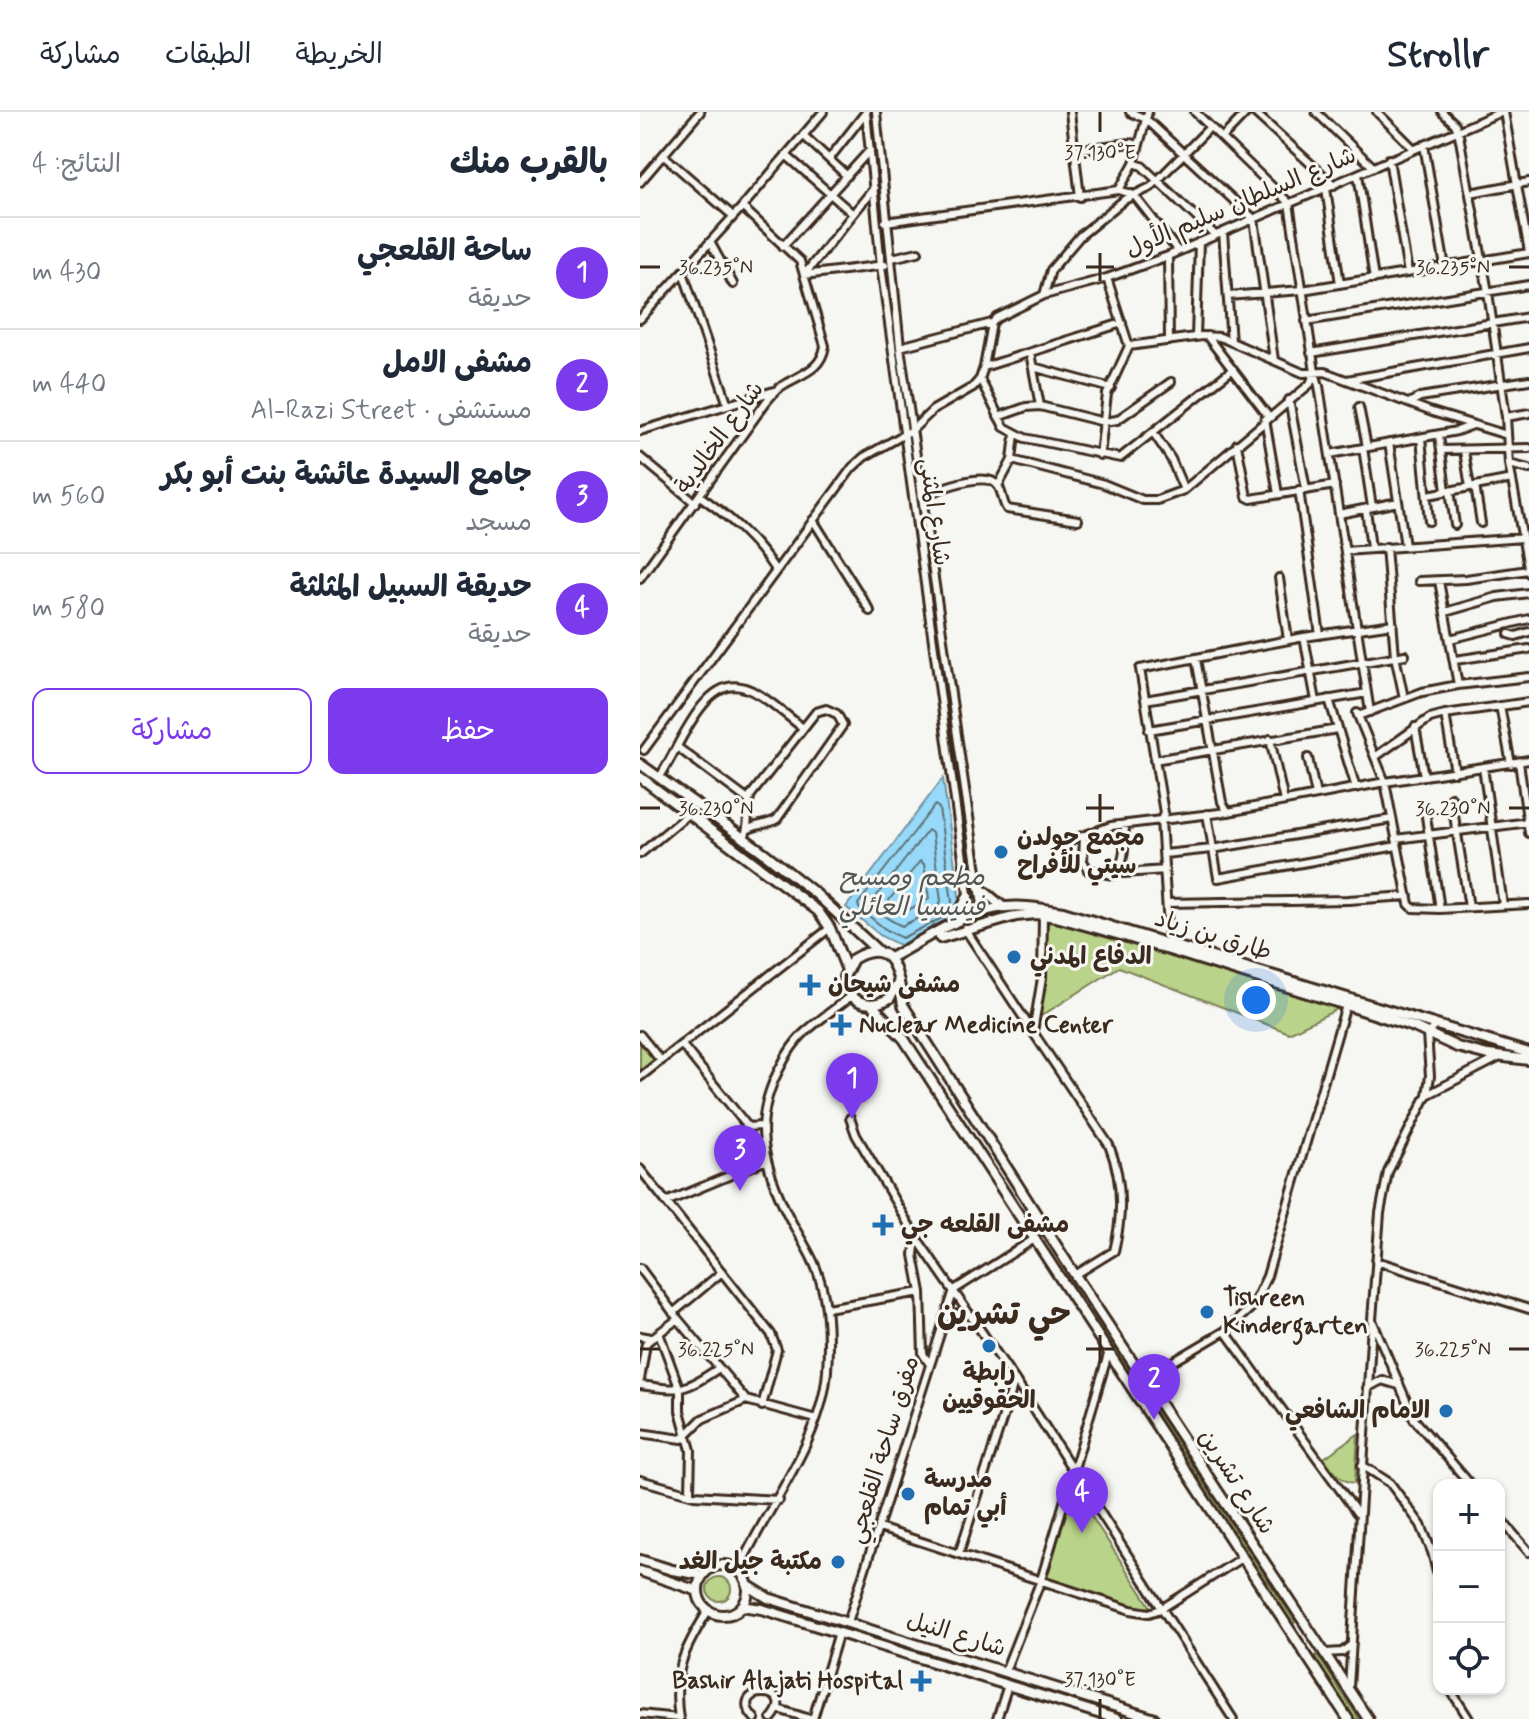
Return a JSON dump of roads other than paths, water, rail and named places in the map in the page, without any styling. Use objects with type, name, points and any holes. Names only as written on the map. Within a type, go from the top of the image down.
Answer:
[{"type":"main road","points":[[640,764],[746,833],[878,952],[892,960],[899,981],[890,998],[873,1006]]},
{"type":"main road","points":[[640,777],[818,911],[830,928],[846,968],[845,985],[851,996],[873,1006],[904,1039],[1348,1719]]},
{"type":"main road","points":[[979,887],[1003,907]]},
{"type":"main road","points":[[968,896],[969,919]]},
{"type":"main road","name":"طارق بن زياد","points":[[969,919],[1003,907],[1027,906],[1063,912],[1529,1053]]},
{"type":"main road","points":[[892,960],[946,935],[969,919],[984,915],[982,924]]},
{"type":"main road","points":[[969,919],[982,924],[1016,916],[1043,915],[1124,936],[1414,1027],[1488,1059],[1504,1056],[1529,1060]]},
{"type":"main road","points":[[846,968],[864,952],[878,952]]},
{"type":"main road","name":"شارع تشرين","points":[[899,981],[903,1005],[1075,1275],[1368,1719]]},
{"type":"main road","points":[[640,1560],[703,1575]]},
{"type":"main road","points":[[721,1565],[738,1571],[747,1585],[748,1594],[742,1606],[728,1615],[708,1611],[700,1601],[698,1591],[703,1575],[721,1565]]},
{"type":"main road","points":[[640,1571],[698,1591]]},
{"type":"main road","name":"شارع النيل","points":[[747,1585],[768,1598],[1155,1719]]},
{"type":"main road","name":"شارع النيل","points":[[742,1606],[839,1632],[1117,1719]]},
{"type":"main road","points":[[1293,1634],[1307,1626]]},
{"type":"street","points":[[640,182],[700,112]]},
{"type":"street","points":[[640,319],[823,112]]},
{"type":"street","points":[[829,159],[866,112]]},
{"type":"street","name":"شارع المثنى","points":[[866,112],[881,266],[908,432],[969,919]]},
{"type":"street","name":"شارع المثنى","points":[[876,112],[908,432],[921,497],[979,887],[969,919]]},
{"type":"street","points":[[1070,112],[1080,197]]},
{"type":"street","points":[[1130,112],[1147,116],[1254,219],[1274,360]]},
{"type":"street","points":[[1222,138],[1247,112]]},
{"type":"street","points":[[1254,112],[1330,186],[1340,284]]},
{"type":"street","points":[[1316,112],[1373,167]]},
{"type":"street","points":[[1377,112],[1414,149]]},
{"type":"street","points":[[1419,581],[1529,571],[1509,464],[1497,353],[1470,193],[1458,131],[1442,112]]},
{"type":"street","points":[[1228,296],[1302,290],[1529,252],[1501,112]]},
{"type":"street","name":"شارع السلطان سليم الأول","points":[[900,347],[992,323],[1044,295],[1107,278],[1168,256],[1501,112]]},
{"type":"street","points":[[1198,113],[1289,203],[1370,712]]},
{"type":"street","points":[[1119,190],[1134,163],[1147,116]]},
{"type":"street","points":[[1044,295],[1051,270],[1080,236],[1134,195],[1151,187],[1210,127]]},
{"type":"street","points":[[803,135],[847,176]]},
{"type":"street","points":[[1074,150],[1131,143],[1138,145]]},
{"type":"street","points":[[1424,145],[1445,267]]},
{"type":"street","points":[[783,246],[870,150]]},
{"type":"street","points":[[663,155],[733,216]]},
{"type":"street","points":[[786,155],[853,214]]},
{"type":"street","points":[[1389,159],[1408,273]]},
{"type":"street","points":[[1134,163],[1142,166],[1219,233],[1231,342]]},
{"type":"street","points":[[1358,174],[1374,279]]},
{"type":"street","points":[[1470,193],[1529,182]]},
{"type":"street","points":[[804,275],[874,188]]},
{"type":"street","points":[[877,223],[1119,190],[1134,195],[1178,251]]},
{"type":"street","points":[[742,207],[800,261],[804,275]]},
{"type":"street","points":[[710,242],[733,284]]},
{"type":"street","points":[[1196,337],[1199,242]]},
{"type":"street","points":[[804,275],[881,266],[918,252]]},
{"type":"street","points":[[1168,256],[1169,341]]},
{"type":"street","points":[[683,272],[728,405]]},
{"type":"street","name":"شارع الخالدية","points":[[640,578],[766,402],[777,390],[808,373],[823,358],[825,346],[804,275]]},
{"type":"street","points":[[1100,455],[1107,394],[1129,346],[1107,278]]},
{"type":"street","points":[[1306,321],[1529,285]]},
{"type":"street","points":[[1311,353],[1529,317]]},
{"type":"street","points":[[644,750],[852,468],[864,457],[908,432],[933,410],[973,387],[980,379],[992,323]]},
{"type":"street","points":[[984,367],[1122,323]]},
{"type":"street","points":[[1207,336],[1266,418],[1278,494]]},
{"type":"street","points":[[1129,346],[1207,336],[1231,342],[1303,373],[1325,372],[1507,435]]},
{"type":"street","points":[[1346,380],[1529,348]]},
{"type":"street","points":[[1030,353],[1040,406]]},
{"type":"street","points":[[1033,367],[1111,388]]},
{"type":"street","points":[[980,379],[1004,427],[1015,434],[1120,458],[1233,369]]},
{"type":"street","points":[[1012,460],[1104,484],[1143,500],[1157,500],[1184,490],[1310,384],[1315,372]]},
{"type":"street","points":[[1409,403],[1420,397],[1529,380]]},
{"type":"street","points":[[998,417],[1026,407],[1040,406],[1104,422],[1117,420],[1171,382]]},
{"type":"street","points":[[640,431],[777,390]]},
{"type":"street","points":[[1289,400],[1320,635]]},
{"type":"street","points":[[1359,407],[1365,448],[1371,548]]},
{"type":"street","points":[[1506,417],[1529,413]]},
{"type":"street","points":[[1330,454],[1439,435],[1473,425]]},
{"type":"street","points":[[1153,432],[1171,459],[1184,490]]},
{"type":"street","points":[[998,486],[1012,460],[1015,434]]},
{"type":"street","points":[[1439,435],[1455,525]]},
{"type":"street","points":[[1421,438],[1429,521]]},
{"type":"street","points":[[1389,443],[1405,546]]},
{"type":"street","points":[[1237,444],[1247,497],[1251,499],[1335,485]]},
{"type":"street","points":[[1441,450],[1528,447]]},
{"type":"street","points":[[1464,451],[1481,523]]},
{"type":"street","points":[[640,457],[695,503]]},
{"type":"street","points":[[1509,464],[1529,469]]},
{"type":"street","points":[[921,497],[936,489],[982,478],[992,480],[998,486],[1007,509],[1078,520]]},
{"type":"street","points":[[1428,495],[1512,479]]},
{"type":"street","points":[[700,496],[749,534],[776,571]]},
{"type":"street","points":[[1339,514],[1398,502]]},
{"type":"street","points":[[813,520],[870,611]]},
{"type":"street","points":[[1345,551],[1523,538]]},
{"type":"street","points":[[1386,547],[1395,656],[1404,698]]},
{"type":"street","points":[[766,556],[783,560]]},
{"type":"street","points":[[1279,578],[1288,640]]},
{"type":"street","points":[[1439,581],[1458,685]]},
{"type":"street","points":[[1445,612],[1497,597],[1529,593]]},
{"type":"street","points":[[1450,639],[1529,619]]},
{"type":"street","points":[[1169,943],[1161,820],[1164,813],[1140,669],[1304,637],[1393,624]]},
{"type":"street","points":[[1509,634],[1516,636],[1529,632]]},
{"type":"street","points":[[1304,637],[1316,701]]},
{"type":"street","points":[[1455,660],[1529,649]]},
{"type":"street","points":[[1145,700],[1405,655]]},
{"type":"street","points":[[1196,659],[1222,802],[1228,812]]},
{"type":"street","points":[[1529,677],[1458,685],[1404,698],[1358,715],[1385,782],[1413,908],[1529,904]]},
{"type":"street","points":[[659,778],[681,737],[708,698],[721,689],[742,687],[803,728]]},
{"type":"street","points":[[1149,730],[1367,693]]},
{"type":"street","points":[[1329,699],[1356,788]]},
{"type":"street","points":[[1375,757],[1415,727],[1445,714],[1529,702]]},
{"type":"street","points":[[1500,706],[1529,833]]},
{"type":"street","points":[[819,709],[832,711],[843,721],[777,819],[771,823],[757,824],[746,833],[748,800],[819,709]]},
{"type":"street","points":[[1445,714],[1455,772]]},
{"type":"street","points":[[1415,727],[1424,776]]},
{"type":"street","points":[[1154,760],[1338,729]]},
{"type":"street","points":[[1270,739],[1284,801]]},
{"type":"street","points":[[677,747],[748,800]]},
{"type":"street","points":[[1308,758],[1316,795]]},
{"type":"street","points":[[1059,844],[1111,826],[1228,812],[1385,782],[1529,760]]},
{"type":"street","points":[[1483,767],[1503,905]]},
{"type":"street","points":[[1451,797],[1469,907]]},
{"type":"street","points":[[1425,810],[1440,909]]},
{"type":"street","points":[[640,854],[688,814]]},
{"type":"street","points":[[1207,814],[1218,878],[1429,835],[1528,822]]},
{"type":"street","points":[[1164,854],[1392,819]]},
{"type":"street","points":[[1084,835],[1083,861],[1088,870],[1113,875],[1120,870],[1124,855],[1125,824]]},
{"type":"street","points":[[1120,870],[1124,873],[1165,870]]},
{"type":"street","points":[[1167,903],[1408,896]]},
{"type":"street","points":[[1033,1032],[1042,978],[1043,915]]},
{"type":"street","points":[[969,919],[1033,1032],[1109,1145],[1117,1164],[1122,1211],[1114,1251],[1075,1275]]},
{"type":"street","points":[[640,1077],[830,928]]},
{"type":"street","points":[[738,1571],[779,1500],[816,1419],[826,1375],[827,1308],[820,1280],[809,1251],[785,1209],[767,1160],[761,1126],[769,1088],[785,1058],[801,1036],[851,996]]},
{"type":"street","points":[[1144,1379],[1225,1331],[1252,1307],[1267,1276],[1346,1005]]},
{"type":"street","points":[[1349,1687],[1380,1213],[1388,1172],[1427,1095],[1430,1076],[1427,1034],[1436,1025]]},
{"type":"street","points":[[640,1035],[661,1061]]},
{"type":"street","points":[[1427,1095],[1488,1059],[1493,1042]]},
{"type":"street","points":[[682,1045],[748,1127],[761,1126]]},
{"type":"street","points":[[850,1118],[856,1135],[916,1237],[1015,1380],[1233,1719]]},
{"type":"street","points":[[666,1202],[767,1160]]},
{"type":"street","points":[[641,1172],[771,1334],[777,1350],[762,1406]]},
{"type":"street","points":[[916,1237],[914,1255],[921,1292],[923,1354],[929,1363]]},
{"type":"street","points":[[954,1290],[1036,1238]]},
{"type":"street","points":[[1376,1261],[1529,1309]]},
{"type":"street","points":[[640,1268],[675,1316],[746,1400],[816,1419]]},
{"type":"street","points":[[719,1368],[689,1388],[680,1390],[640,1383],[646,1343],[722,1272]]},
{"type":"street","name":"مفرق ساحة القلعجي","points":[[848,1622],[954,1290]]},
{"type":"street","points":[[827,1308],[921,1292]]},
{"type":"street","points":[[944,1318],[958,1314],[971,1315]]},
{"type":"street","points":[[1372,1320],[1414,1419],[1466,1479]]},
{"type":"street","points":[[1225,1331],[1358,1514]]},
{"type":"street","points":[[640,1336],[655,1335]]},
{"type":"street","points":[[655,1335],[668,1362],[674,1367],[680,1390],[680,1411],[691,1450],[690,1492]]},
{"type":"street","points":[[1005,1671],[1041,1580],[1109,1351]]},
{"type":"street","points":[[959,1554],[1015,1380]]},
{"type":"street","points":[[1367,1388],[1382,1380],[1399,1385]]},
{"type":"street","points":[[640,1433],[682,1439],[702,1419],[746,1400]]},
{"type":"street","points":[[1362,1465],[1390,1483],[1421,1525],[1433,1556]]},
{"type":"street","points":[[640,1480],[694,1495],[779,1500]]},
{"type":"street","points":[[1505,1524],[1529,1552]]},
{"type":"street","points":[[879,1528],[1149,1613],[1161,1609],[1243,1557]]},
{"type":"street","points":[[640,1714],[678,1718],[676,1689],[682,1657],[708,1611]]},
{"type":"street","points":[[778,1709],[812,1719],[839,1632]]},
{"type":"street","points":[[1326,1653],[1342,1652],[1351,1645]]},
{"type":"street","points":[[997,1719],[1008,1685]]},
{"type":"street","points":[[755,1719],[748,1710],[748,1702],[759,1692],[772,1694],[778,1703],[778,1709],[771,1719]]},
{"type":"street","points":[[1454,1695],[1469,1719]]},
{"type":"water","name":"مطعم ومسبح فينيسيا العائلي","points":[[943,778],[960,903],[951,922],[903,947],[881,936],[846,907]]},
{"type":"place","name":"مجمع جولدن سيتي للأفراح","points":[[1001,852]]},
{"type":"place","name":"الدفاع المدني","points":[[1014,957]]},
{"type":"place","name":"مشفى شيحان","points":[[810,985]]},
{"type":"place","name":"Nuclear Medicine Center","points":[[841,1025]]},
{"type":"place","name":"ساحة القلعجي","points":[[852,1119]]},
{"type":"place","name":"جامع السيدة عائشة بنت أبو بكر","points":[[740,1191]]},
{"type":"place","name":"مشفى القلعه جي","points":[[883,1225]]},
{"type":"place","name":"Tishreen Kindergarten","points":[[1207,1312]]},
{"type":"place","name":"رابطة الحقوقيين","points":[[989,1346]]},
{"type":"place","name":"الامام الشافعي","points":[[1446,1411]]},
{"type":"place","name":"مشفى الامل","points":[[1154,1420]]},
{"type":"place","name":"مدرسة أبي تمام","points":[[908,1494]]},
{"type":"place","name":"حديقة السبيل المثلثة","points":[[1082,1533]]},
{"type":"place","name":"مكتبة جيل الغد","points":[[838,1562]]},
{"type":"place","name":"Bashir Alajati Hospital","points":[[921,1681]]},
{"type":"district","name":"حي تشرين","points":[[1004,1315]]}]
